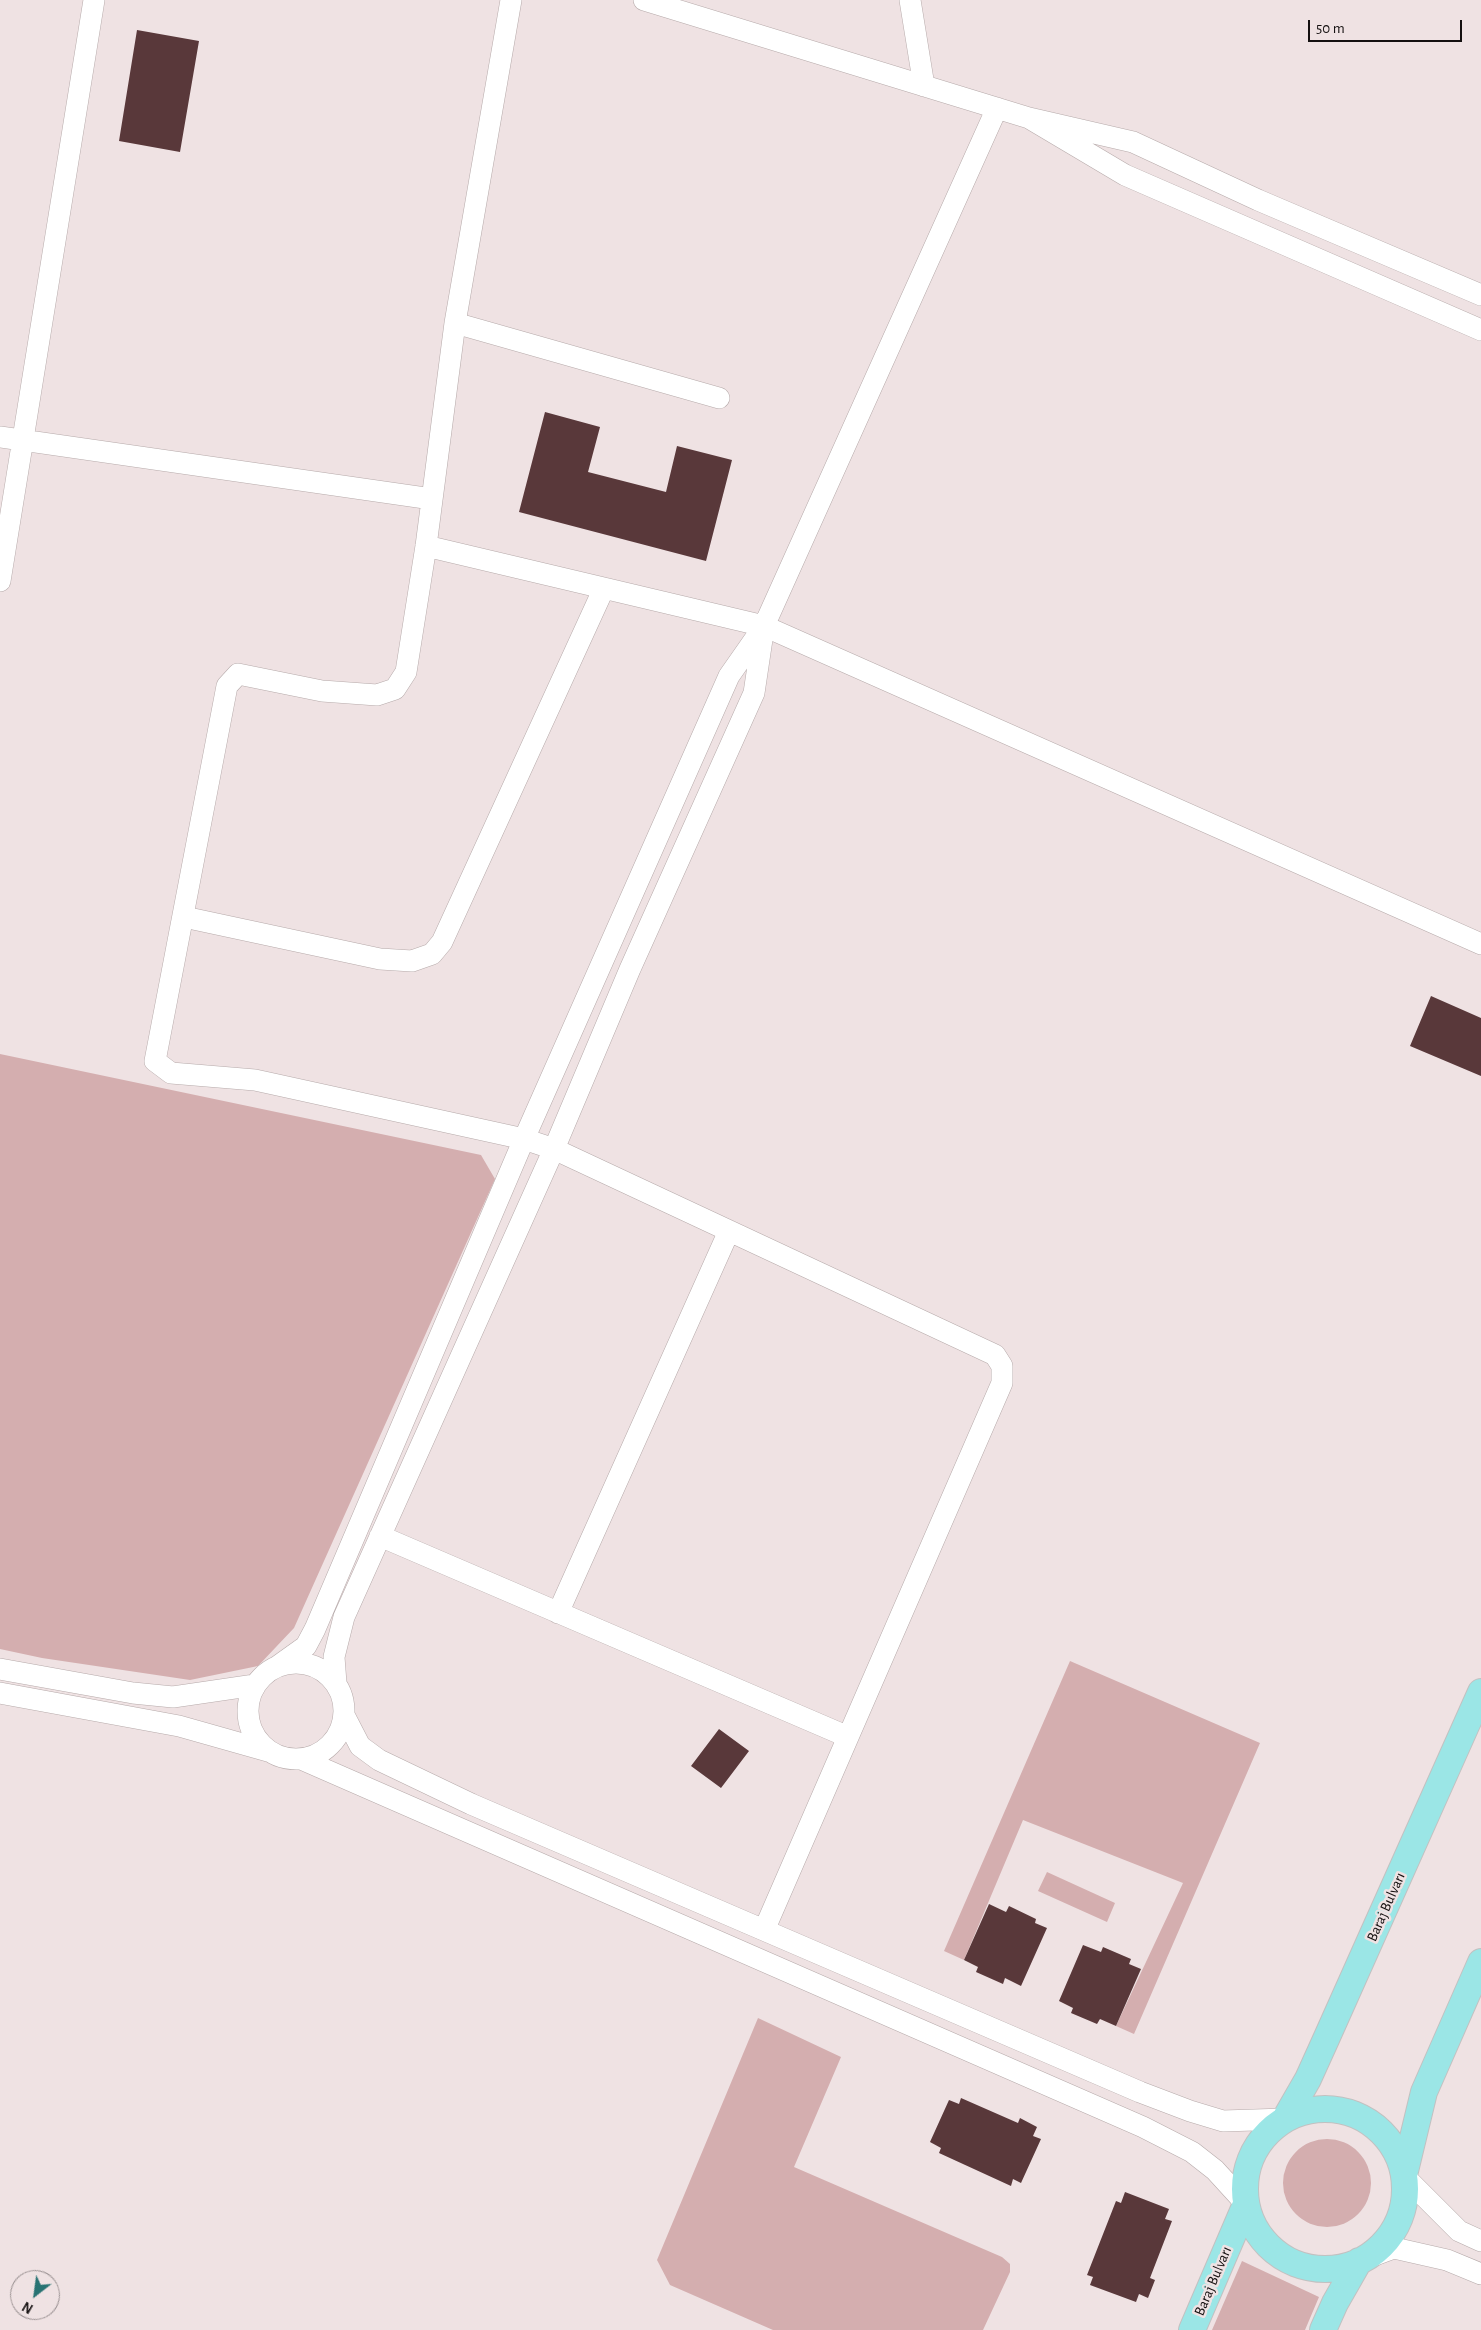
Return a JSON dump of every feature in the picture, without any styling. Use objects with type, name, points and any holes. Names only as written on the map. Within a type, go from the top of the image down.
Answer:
[{"type":"main road","name":"Baraj Bulvarı","points":[[1285,2119],[1308,2079],[1328,2037],[1481,1692]]},
{"type":"main road","points":[[1404,2176],[1396,2152],[1380,2131],[1359,2116],[1335,2109],[1309,2110],[1285,2119],[1265,2134],[1252,2155],[1245,2179],[1246,2204],[1254,2227],[1269,2246],[1289,2260],[1312,2268],[1336,2268],[1359,2261],[1380,2247],[1396,2226],[1404,2202],[1404,2176],[1424,2092],[1481,1962]]},
{"type":"main road","name":"Baraj Bulvarı","points":[[1192,2330],[1246,2204]]},
{"type":"main road","points":[[1323,2330],[1335,2303],[1359,2261]]},
{"type":"street","points":[[0,581],[94,0]]},
{"type":"street","points":[[511,0],[456,323],[426,546],[406,672],[395,689],[378,695],[322,691],[238,674],[227,686],[155,1062],[170,1073],[255,1080],[524,1139],[554,1149],[996,1355],[1002,1366],[1002,1383],[846,1736],[765,1928]]},
{"type":"street","points":[[644,0],[1029,118],[1133,142],[1258,200],[1481,295]]},
{"type":"street","points":[[910,0],[924,86]]},
{"type":"street","points":[[270,1752],[259,1742],[251,1729],[248,1714],[249,1699],[255,1685],[265,1674],[306,1646],[315,1629],[524,1139],[729,676],[764,626],[997,108]]},
{"type":"street","points":[[1029,118],[1125,175],[1481,330]]},
{"type":"street","points":[[456,323],[719,398]]},
{"type":"street","points":[[0,437],[432,500]]},
{"type":"street","points":[[426,546],[764,626],[1481,944]]},
{"type":"street","points":[[184,916],[380,959],[412,961],[432,954],[442,942],[604,588]]},
{"type":"street","points":[[764,626],[754,693],[634,960],[554,1149],[344,1617],[334,1657],[336,1683],[342,1698],[344,1715],[360,1746],[379,1760],[471,1804],[765,1928],[1130,2088],[1190,2111],[1224,2121],[1285,2119]]},
{"type":"street","points":[[558,1613],[729,1231]]},
{"type":"street","points":[[380,1536],[846,1736]]},
{"type":"street","points":[[278,1666],[293,1663],[309,1664],[324,1672],[336,1683]]},
{"type":"street","points":[[0,1668],[133,1693],[173,1697],[255,1685]]},
{"type":"street","points":[[0,1693],[179,1726],[285,1758],[301,1759],[1143,2127],[1192,2152],[1215,2170],[1246,2204]]},
{"type":"street","points":[[301,1759],[317,1754],[330,1744],[340,1731],[344,1715]]},
{"type":"street","points":[[1404,2176],[1459,2231],[1481,2241]]},
{"type":"street","points":[[1359,2261],[1394,2248],[1447,2260],[1481,2274]]},
{"type":"shaded area","points":[[0,1054],[481,1155],[495,1179],[294,1628],[258,1666],[190,1680],[42,1658],[0,1649]]},
{"type":"shaded area","points":[[1070,1661],[1260,1743],[1134,2034],[1116,2026],[1183,1883],[1023,1820],[964,1960],[944,1951]]},
{"type":"shaded area","points":[[1047,1872],[1115,1903],[1107,1922],[1038,1891]]},
{"type":"shaded area","points":[[758,2018],[841,2057],[794,2167],[1002,2257],[1010,2264],[1010,2272],[983,2330],[773,2330],[670,2285],[657,2260]]},
{"type":"shaded area","points":[[1318,2139],[1336,2139],[1352,2146],[1364,2158],[1371,2174],[1371,2192],[1364,2208],[1352,2220],[1336,2227],[1318,2227],[1302,2220],[1290,2208],[1283,2192],[1283,2174],[1290,2158],[1302,2146]]},
{"type":"shaded area","points":[[1242,2261],[1319,2297],[1305,2330],[1212,2330]]},
{"type":"building","points":[[137,30],[199,41],[180,152],[119,141]]},
{"type":"building","points":[[545,412],[600,427],[588,472],[666,492],[677,446],[732,460],[706,561],[519,512]]},
{"type":"building","points":[[1431,996],[1481,1018],[1481,1076],[1410,1046]]},
{"type":"building","points":[[719,1729],[749,1751],[721,1788],[691,1766]]},
{"type":"building","points":[[989,1904],[1006,1912],[1009,1906],[1036,1919],[1035,1923],[1047,1928],[1021,1986],[1005,1978],[1003,1984],[976,1972],[978,1967],[964,1960]]},
{"type":"building","points":[[1083,1945],[1101,1952],[1103,1947],[1131,1959],[1129,1964],[1141,1969],[1116,2026],[1100,2019],[1097,2024],[1071,2013],[1073,2008],[1059,2001]]},
{"type":"building","points":[[961,2098],[1018,2123],[1020,2118],[1037,2127],[1033,2136],[1041,2139],[1021,2183],[1013,2179],[1011,2186],[939,2153],[941,2148],[930,2142],[949,2100],[959,2104]]},
{"type":"building","points":[[1125,2192],[1169,2209],[1165,2219],[1172,2221],[1150,2278],[1155,2280],[1148,2298],[1139,2294],[1136,2302],[1090,2285],[1093,2277],[1087,2275],[1116,2201],[1121,2203]]}]
